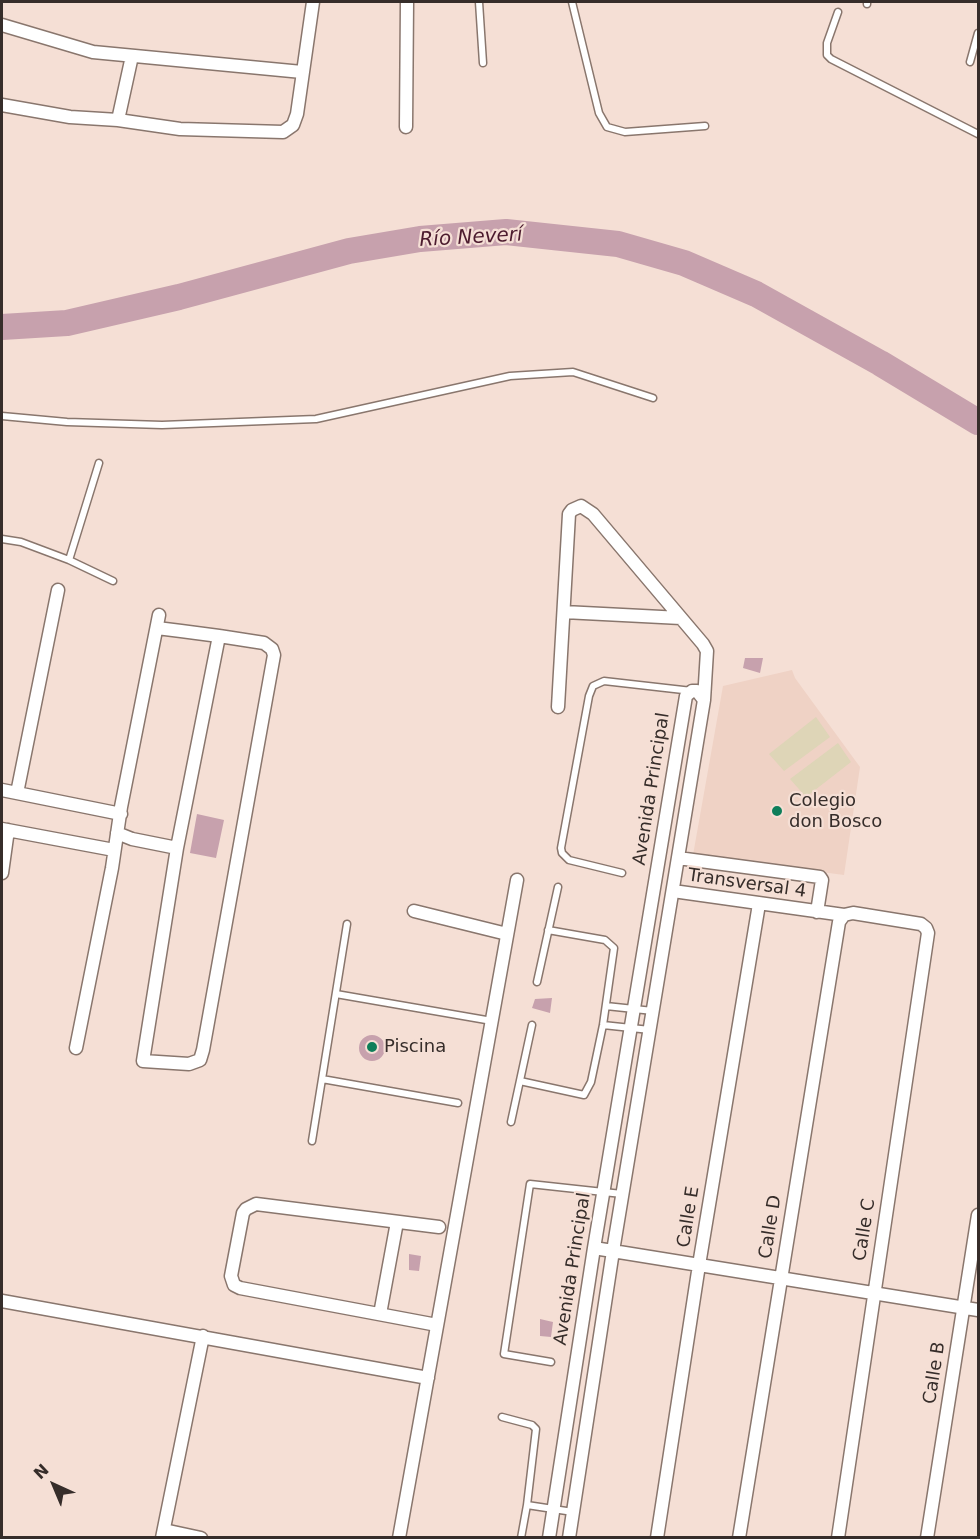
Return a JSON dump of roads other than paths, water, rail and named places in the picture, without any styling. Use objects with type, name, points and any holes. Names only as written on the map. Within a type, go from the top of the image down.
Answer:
[{"type":"street","points":[[2,105],[70,117],[118,120],[180,129],[283,132],[293,125],[297,114],[313,2]]},
{"type":"street","points":[[406,127],[407,2]]},
{"type":"street","points":[[2,25],[93,52],[302,72]]},
{"type":"street","points":[[118,120],[132,56]]},
{"type":"street","name":"Avenida Principal","points":[[564,612],[569,514],[581,506],[593,514],[707,651],[704,700],[568,1538]]},
{"type":"street","points":[[17,793],[58,590]]},
{"type":"street","points":[[558,707],[564,612],[681,618]]},
{"type":"street","points":[[76,1048],[158,622],[219,636],[264,643],[272,649],[274,655],[200,1060],[189,1064],[143,1061],[177,848],[219,636]]},
{"type":"street","points":[[692,691],[701,694],[704,700]]},
{"type":"street","name":"Avenida Principal","points":[[549,1538],[633,1009],[686,696],[692,691]]},
{"type":"street","points":[[2,790],[121,814]]},
{"type":"street","points":[[2,873],[5,830],[114,850]]},
{"type":"street","points":[[117,833],[132,839],[177,848]]},
{"type":"street","points":[[678,858],[820,877],[822,880],[818,912]]},
{"type":"street","points":[[399,1538],[517,880]]},
{"type":"street","name":"Transversal 4","points":[[673,891],[818,912],[841,918],[853,913],[921,924],[926,928]]},
{"type":"street","name":"Calle E","points":[[657,1538],[699,1265],[759,904]]},
{"type":"street","points":[[414,911],[507,934]]},
{"type":"street","name":"Calle D","points":[[739,1538],[841,918]]},
{"type":"street","name":"Calle C","points":[[838,1538],[928,933],[926,928]]},
{"type":"street","points":[[437,1325],[240,1288],[231,1281],[243,1213],[256,1204],[439,1227]]},
{"type":"street","name":"Calle B","points":[[927,1538],[978,1215]]},
{"type":"street","points":[[380,1314],[397,1222]]},
{"type":"street","points":[[594,1248],[978,1310]]},
{"type":"street","points":[[2,1301],[428,1378]]},
{"type":"street","points":[[201,1538],[163,1534],[203,1336]]},
{"type":"lane","points":[[479,2],[483,63]]},
{"type":"lane","points":[[572,2],[599,113],[607,127],[625,132],[705,126]]},
{"type":"lane","points":[[838,12],[827,43],[828,55],[831,59],[978,134]]},
{"type":"lane","points":[[969,62],[978,33]]},
{"type":"lane","points":[[2,416],[67,422],[162,425],[316,419],[510,376],[573,372],[653,398]]},
{"type":"lane","points":[[69,560],[99,463]]},
{"type":"lane","points":[[2,539],[21,542],[69,560],[113,581]]},
{"type":"lane","points":[[622,873],[569,860],[562,853],[561,848],[589,696],[593,686],[604,681],[692,691]]},
{"type":"lane","points":[[537,982],[558,887]]},
{"type":"lane","points":[[312,1141],[347,924]]},
{"type":"lane","points":[[520,1081],[584,1095],[591,1082],[603,1025],[614,948],[605,940],[548,930]]},
{"type":"lane","points":[[336,994],[492,1021]]},
{"type":"lane","points":[[606,1006],[653,1011]]},
{"type":"lane","points":[[511,1122],[532,1025]]},
{"type":"lane","points":[[603,1025],[650,1030]]},
{"type":"lane","points":[[322,1079],[458,1103]]},
{"type":"lane","points":[[551,1362],[504,1353],[530,1184],[623,1194]]},
{"type":"lane","points":[[502,1417],[532,1425],[536,1429],[527,1505],[520,1538]]},
{"type":"lane","points":[[527,1505],[573,1512]]},
{"type":"waterway","name":"Río Neverí","points":[[2,327],[67,323],[179,297],[349,251],[420,239],[506,232],[618,244],[684,263],[756,294],[880,363],[978,422]]},
{"type":"place","name":"Colegio don Bosco","points":[[777,811]]},
{"type":"place","name":"Piscina","points":[[372,1047]]}]
